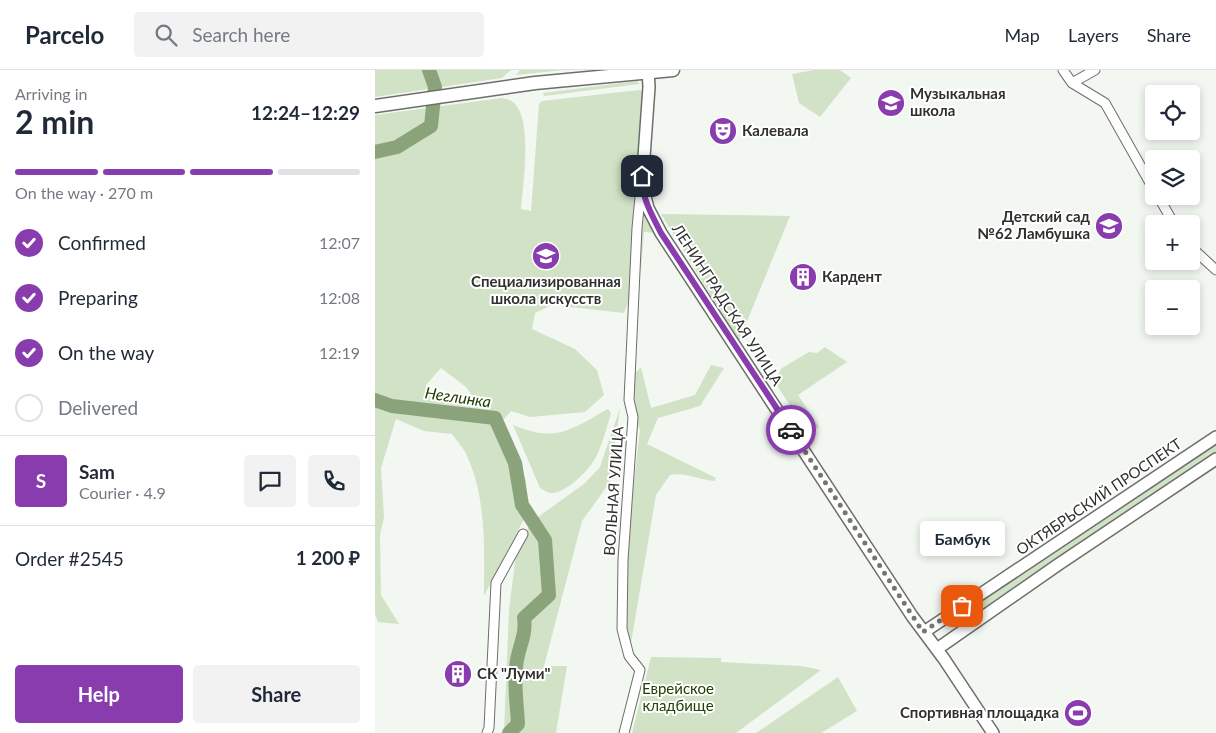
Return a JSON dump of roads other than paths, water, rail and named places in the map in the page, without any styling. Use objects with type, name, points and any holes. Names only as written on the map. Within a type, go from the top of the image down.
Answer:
[{"type":"main road","points":[[375,106],[648,70],[673,70]]},
{"type":"main road","name":"ЛЕНИНГРАДСКАЯ УЛИЦА","points":[[648,70],[649,87],[642,185],[648,208],[661,233],[923,632],[993,733]]},
{"type":"main road","name":"ОКТЯБРЬСКИЙ ПРОСПЕКТ","points":[[923,632],[1216,437]]},
{"type":"main road","points":[[937,650],[1059,564],[1216,459]]},
{"type":"street","points":[[1063,70],[1072,84],[1105,103],[1145,174]]},
{"type":"street","points":[[1072,84],[1095,70]]},
{"type":"street","name":"ВОЛЬНАЯ УЛИЦА","points":[[624,733],[640,670],[629,656],[622,629],[623,560],[633,417],[629,400],[637,228],[642,185]]},
{"type":"street","points":[[1200,255],[1216,270]]},
{"type":"street","points":[[487,733],[489,728],[496,583],[523,534]]},
{"type":"waterway","name":"Неглинка","points":[[375,152],[397,147],[431,126],[435,87],[429,70]]},
{"type":"waterway","name":"Неглинка","points":[[375,400],[392,406],[495,418],[515,463],[522,505],[545,540],[549,595],[524,618],[525,625],[515,675],[518,724],[509,733]]},
{"type":"place","name":"Музыкальная школа","points":[[891,103]]},
{"type":"place","name":"Калевала","points":[[723,131]]},
{"type":"place","name":"Детский сад №62 Ламбушка","points":[[1109,226]]},
{"type":"place","name":"Специализированная школа искусств","points":[[546,256]]},
{"type":"place","name":"Кардент","points":[[803,277]]},
{"type":"place","name":"Бамбук","points":[[962,606]]},
{"type":"place","name":"СК \"Луми\"","points":[[458,674]]},
{"type":"place","name":"Спортивная площадка","points":[[1078,713]]},
{"type":"park label","name":"Еврейское кладбище","points":[[678,698]]}]
